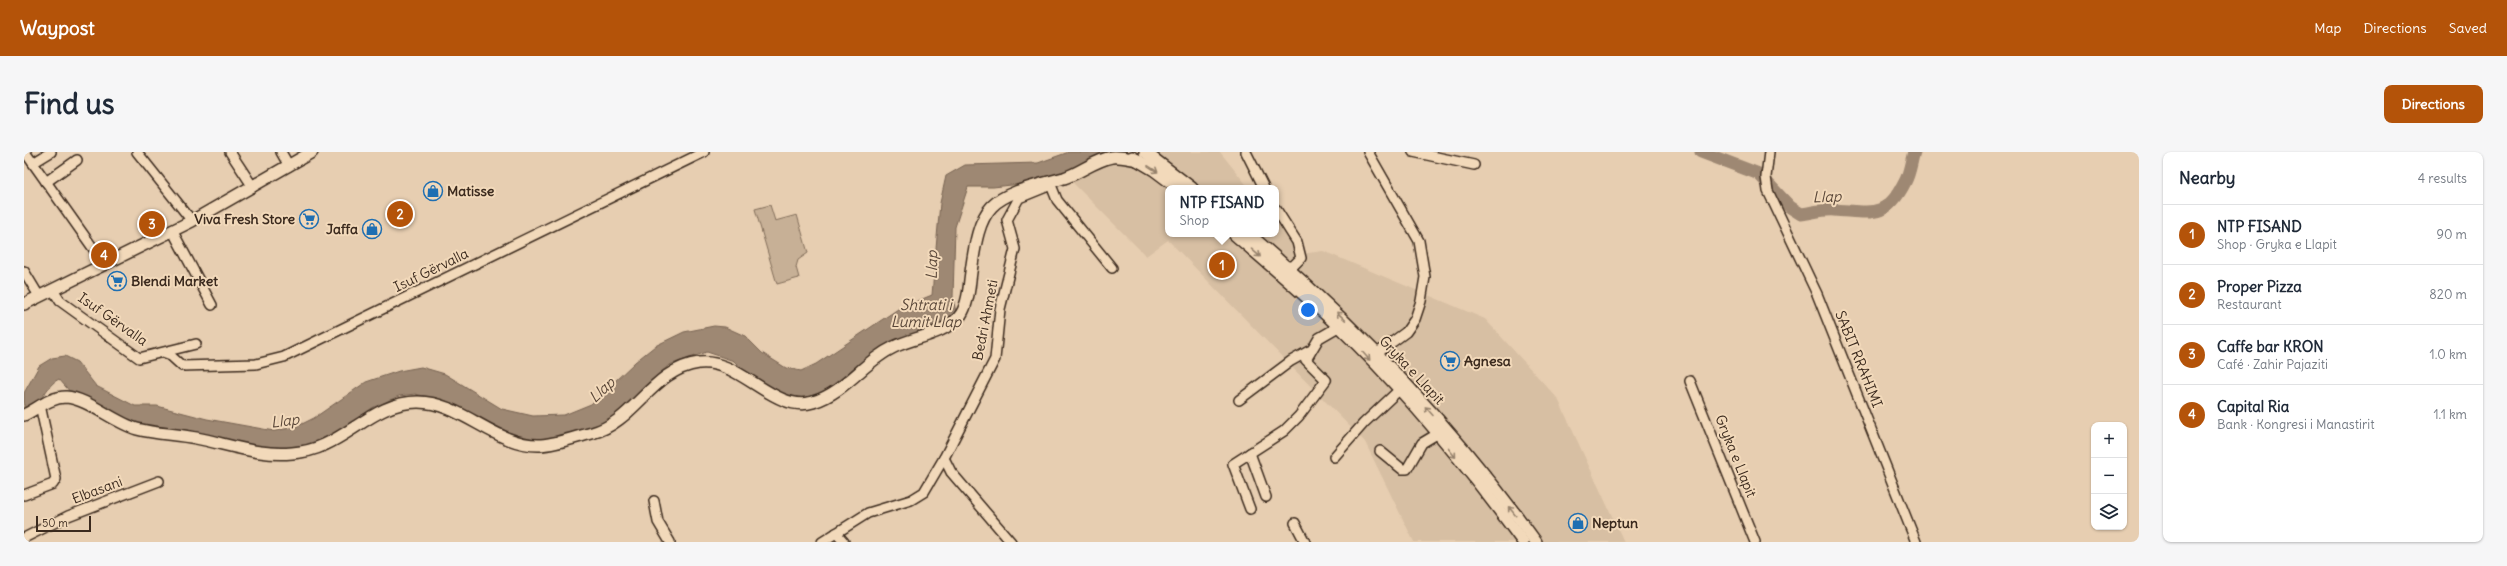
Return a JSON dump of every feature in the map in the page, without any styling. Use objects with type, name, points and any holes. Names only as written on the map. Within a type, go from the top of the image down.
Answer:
[{"type":"main road","points":[[24,304],[192,221],[312,152]]},
{"type":"main road","points":[[24,415],[40,405],[66,398],[91,405],[112,419],[137,429],[198,438],[260,452],[295,453],[324,445],[393,406],[419,402],[444,408],[506,438],[540,445],[596,432],[612,425],[651,387],[679,367],[702,362],[719,364],[789,403],[812,402],[849,383],[892,348],[943,329],[961,315],[969,292],[978,227],[998,199],[1015,191],[1072,175],[1110,157],[1122,154],[1142,156],[1187,185]]},
{"type":"main road","points":[[1142,156],[1175,185]]},
{"type":"main road","name":"Gryka e Llapit","points":[[1238,237],[1283,269]]},
{"type":"main road","name":"Gryka e Llapit","points":[[1252,237],[1311,296],[1437,434],[1523,542]]},
{"type":"main road","name":"Gryka e Llapit","points":[[1311,296],[1347,322],[1456,442],[1536,542]]},
{"type":"street","points":[[25,152],[104,265]]},
{"type":"street","points":[[32,163],[51,152]]},
{"type":"street","points":[[136,152],[192,221]]},
{"type":"street","points":[[230,152],[253,187]]},
{"type":"street","points":[[281,152],[290,166]]},
{"type":"street","name":"Isuf Gërvalla","points":[[162,353],[170,356],[182,366],[256,364],[284,357],[704,152]]},
{"type":"street","points":[[1246,152],[1262,185]]},
{"type":"street","points":[[1368,152],[1420,241],[1425,277],[1421,301],[1415,319],[1406,332],[1376,354]]},
{"type":"street","points":[[1413,152],[1474,165]]},
{"type":"street","name":"SABIT RRAHIMI","points":[[1769,152],[1766,177],[1768,191],[1817,294],[1916,542]]},
{"type":"street","points":[[46,182],[77,160]]},
{"type":"street","name":"Bedri Ahmeti","points":[[822,542],[868,513],[911,500],[924,492],[944,458],[995,360],[1000,309],[1015,249],[1007,220],[1019,198],[1051,185],[1057,200],[1112,268]]},
{"type":"street","points":[[1279,214],[1297,242],[1301,258],[1292,266],[1283,269]]},
{"type":"street","points":[[172,230],[212,304]]},
{"type":"street","points":[[24,271],[39,296]]},
{"type":"street","name":"Isuf Gërvalla","points":[[53,290],[60,301],[140,358],[196,344]]},
{"type":"street","points":[[1250,509],[1233,464],[1284,431],[1326,380],[1306,360],[1319,338],[1338,326]]},
{"type":"street","points":[[1239,400],[1314,348]]},
{"type":"street","name":"Gryka e Llapit","points":[[1690,381],[1755,542]]},
{"type":"street","name":"Gryka e Llapit","points":[[1334,457],[1364,423],[1398,391]]},
{"type":"street","points":[[24,495],[53,484],[56,479],[40,405]]},
{"type":"street","points":[[1380,451],[1402,469],[1407,469],[1422,443],[1437,434]]},
{"type":"street","points":[[1250,452],[1266,497]]},
{"type":"street","points":[[944,458],[950,472],[1011,542]]},
{"type":"street","name":"Elbasani","points":[[24,538],[68,516],[159,481]]},
{"type":"street","points":[[654,501],[658,522],[670,542]]},
{"type":"street","points":[[1295,523],[1305,542]]},
{"type":"street","points":[[836,533],[844,542]]},
{"type":"shaded area","points":[[1106,152],[1220,152],[1247,185],[1165,185],[1165,237],[1279,237],[1279,226],[1301,254],[1323,251],[1485,319],[1558,399],[1624,542],[1414,542],[1365,442],[1168,240],[1146,256],[1073,183]]},
{"type":"shaded area","points":[[770,205],[775,221],[797,215],[808,253],[798,260],[796,267],[799,278],[777,284],[755,209]]},
{"type":"water","name":"Shtrati i Lumit Llap","points":[[1069,152],[1110,152],[1049,181],[993,187],[968,187],[955,227],[953,297],[956,313],[936,327],[829,390],[805,399],[790,398],[774,392],[745,372],[734,361],[707,352],[669,365],[601,428],[536,444],[483,427],[444,401],[415,394],[399,396],[372,408],[339,432],[313,446],[288,451],[163,434],[78,401],[59,379],[50,386],[39,402],[30,411],[24,414],[24,393],[39,366],[52,358],[65,356],[77,362],[96,386],[135,406],[157,406],[207,419],[274,431],[296,427],[314,418],[366,382],[399,371],[421,367],[445,374],[502,409],[533,416],[564,415],[591,404],[635,362],[655,346],[684,332],[714,326],[725,327],[745,336],[762,353],[786,368],[801,371],[816,364],[898,309],[932,295],[940,203],[946,176],[965,165],[1038,163]]},
{"type":"waterway","name":"Llap","points":[[1701,152],[1759,174],[1790,207],[1801,214],[1830,210],[1867,212],[1884,208],[1891,203],[1905,182],[1914,152]]},
{"type":"place","name":"Matisse","points":[[433,191]]},
{"type":"place","name":"Proper Pizza","points":[[400,214]]},
{"type":"place","name":"Viva Fresh Store","points":[[309,219]]},
{"type":"place","name":"Caffe bar KRON","points":[[152,224]]},
{"type":"place","name":"Jaffa","points":[[372,229]]},
{"type":"place","name":"Capital Ria","points":[[104,255]]},
{"type":"place","name":"NTP FISAND","points":[[1222,265]]},
{"type":"place","name":"Blendi Market","points":[[117,281]]},
{"type":"place","name":"Agnesa","points":[[1450,361]]},
{"type":"place","name":"Neptun","points":[[1578,523]]}]
